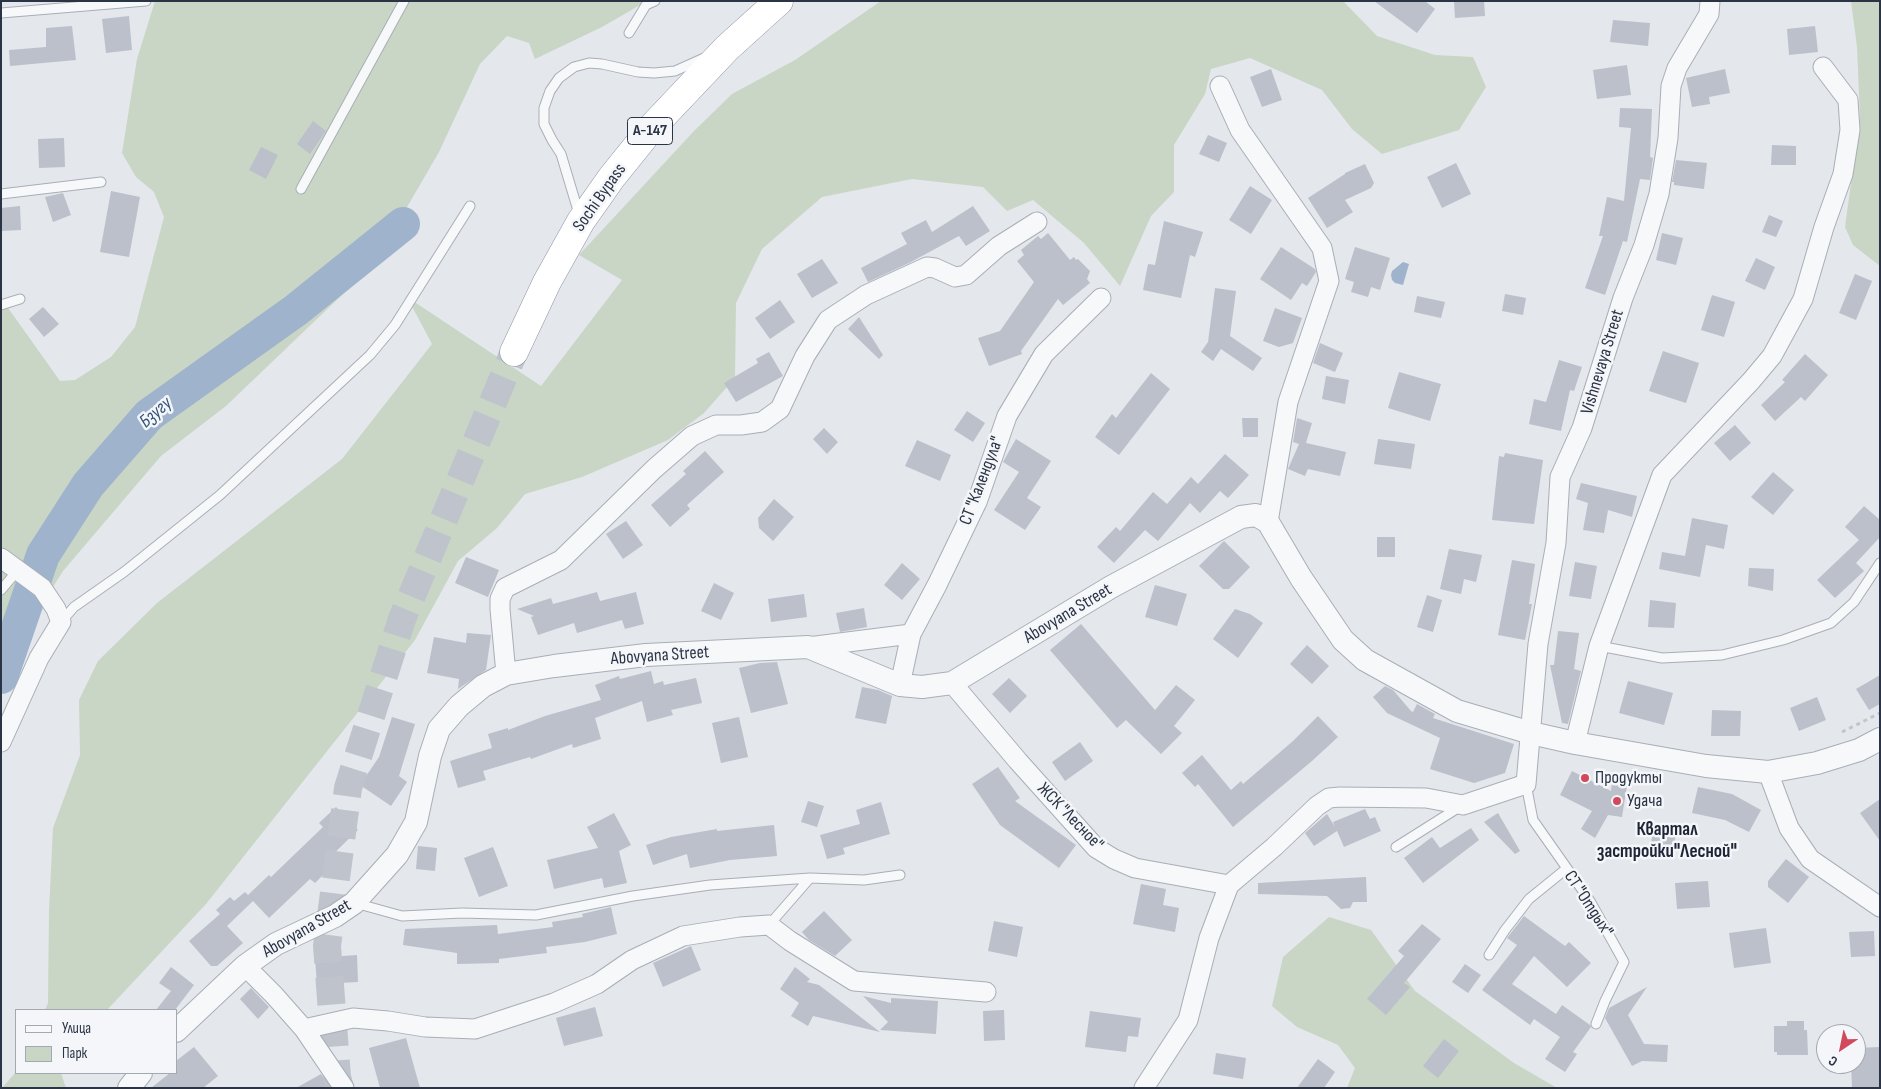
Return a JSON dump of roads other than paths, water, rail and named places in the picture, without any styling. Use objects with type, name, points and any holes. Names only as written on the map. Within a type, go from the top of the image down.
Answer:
[{"type":"highway","name":"Sochi Bypass","points":[[514,352],[547,282],[581,221],[612,177],[654,125],[727,48],[780,1]]},
{"type":"street","name":"Vishnevaya Street","points":[[1526,784],[1538,644],[1556,543],[1560,477],[1582,428],[1623,298],[1644,245],[1659,194],[1668,138],[1671,86],[1677,68],[1709,14],[1710,1]]},
{"type":"street","points":[[1575,743],[1599,646],[1662,474],[1751,381],[1772,356],[1803,299],[1842,174],[1850,130],[1848,100],[1823,67]]},
{"type":"street","points":[[1220,86],[1240,130],[1322,248],[1329,281],[1288,402],[1268,522],[1301,578],[1343,640],[1365,660],[1458,711],[1531,733],[1575,743],[1706,766],[1768,772],[1817,763],[1859,750],[1880,739]]},
{"type":"street","points":[[506,674],[500,609],[500,599],[505,588],[561,560],[654,469],[692,436],[716,425],[741,425],[762,422],[780,409],[805,356],[828,320],[866,295],[927,267],[935,268],[956,277],[966,275],[999,246],[1037,222]]},
{"type":"street","name":"СТ \"Календула\"","points":[[900,685],[910,634],[937,585],[977,502],[1007,416],[1044,354],[1101,298]]},
{"type":"street","name":"Abovyana Street","points":[[178,1029],[245,966],[276,944],[335,916],[354,903],[397,855],[416,822],[430,756],[439,729],[458,706],[483,686],[506,674],[646,655],[808,647],[900,685],[922,687],[952,683],[1112,587],[1241,517],[1256,515],[1268,522]]},
{"type":"street","points":[[1,558],[42,588],[56,609],[61,622],[39,658],[1,742]]},
{"type":"street","points":[[808,647],[910,634]]},
{"type":"street","name":"ЖСК \"Лесное\"","points":[[952,683],[1018,761],[1096,848],[1114,859],[1135,868],[1229,885]]},
{"type":"street","points":[[1768,772],[1789,828],[1810,859],[1880,907]]},
{"type":"street","points":[[1144,1088],[1188,1020],[1210,938],[1229,885],[1274,847],[1317,806],[1329,798],[1426,798],[1463,805],[1526,784]]},
{"type":"street","points":[[304,1029],[353,1018],[388,1021],[425,1028],[475,1030],[554,1003],[598,984],[632,960],[683,936],[740,927],[769,925],[790,941],[854,981],[986,992]]},
{"type":"street","points":[[245,966],[274,994],[304,1029],[344,1088]]},
{"type":"street","points":[[130,1088],[140,1074]]},
{"type":"lane","points":[[1,13],[146,1]]},
{"type":"lane","points":[[301,189],[404,1]]},
{"type":"lane","points":[[629,33],[644,3],[655,1]]},
{"type":"lane","points":[[581,221],[561,154],[544,124],[544,108],[550,91],[559,78],[574,67],[589,63],[638,72],[675,71],[727,48]]},
{"type":"lane","points":[[1,194],[101,182]]},
{"type":"lane","points":[[61,622],[74,607],[124,572],[220,495],[370,355],[395,325],[470,206]]},
{"type":"lane","points":[[1,304],[20,299]]},
{"type":"lane","points":[[1599,646],[1662,658],[1722,655],[1783,640],[1830,623],[1854,602],[1880,563]]},
{"type":"lane","points":[[1,590],[20,571]]},
{"type":"lane","name":"СТ \"Отдых\"","points":[[1526,784],[1533,820],[1590,901],[1624,962],[1605,1000],[1596,1024]]},
{"type":"lane","points":[[1396,847],[1463,805]]},
{"type":"lane","points":[[1489,955],[1505,930],[1529,899],[1566,869]]},
{"type":"lane","points":[[354,903],[402,916],[462,913],[536,915],[633,896],[700,886],[810,878],[864,880],[900,875]]},
{"type":"lane","points":[[769,925],[810,878]]},
{"type":"water","points":[[1403,262],[1409,264],[1403,285],[1395,283],[1391,275],[1392,271]]},
{"type":"waterway","name":"Бзугу","points":[[1,677],[43,555],[88,485],[149,415],[296,310],[403,224]]},
{"type":"tunnel","points":[[340,1088],[337,1077],[327,946],[348,788],[402,619],[514,352]]},
{"type":"place","name":"Продукты","points":[[1585,778]]},
{"type":"place","name":"Удача","points":[[1617,801]]},
{"type":"district","name":"Квартал застройки\"Лесной\"","points":[[1667,841]]}]
